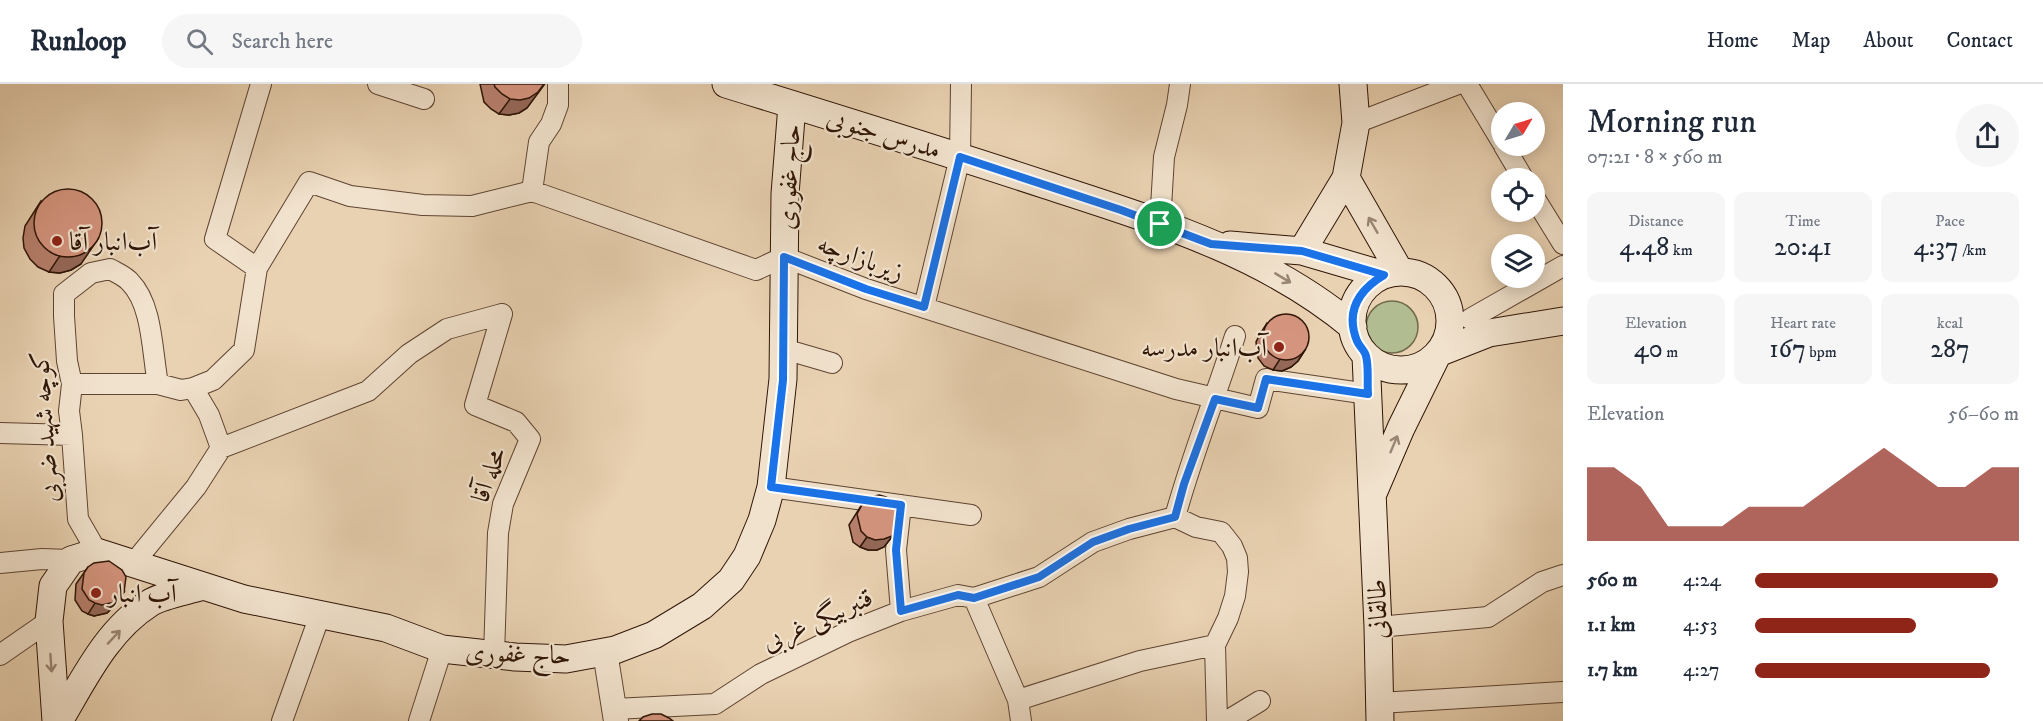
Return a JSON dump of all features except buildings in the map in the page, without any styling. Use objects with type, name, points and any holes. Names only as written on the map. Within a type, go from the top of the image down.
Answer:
[{"type":"main road","name":"مدرس جنوبی","points":[[726,84],[781,96],[1160,224],[1239,254],[1326,304],[1353,327]]},
{"type":"main road","points":[[1302,251],[1346,178],[1356,123],[1353,84]]},
{"type":"main road","name":"حاج غفوری","points":[[97,552],[244,599],[386,628],[442,650],[494,655],[566,659],[615,650],[654,635],[702,606],[731,580],[747,556],[762,520],[771,487],[783,380],[784,349],[785,194],[781,96]]},
{"type":"main road","points":[[1346,178],[1392,274]]},
{"type":"main road","points":[[1211,244],[1302,251],[1392,274],[1416,274],[1430,282],[1458,314],[1511,329]]},
{"type":"main road","points":[[1392,274],[1370,283],[1359,296],[1353,311],[1353,327],[1357,342],[1366,356],[1380,365],[1395,370],[1411,369],[1426,363],[1438,353],[1489,333],[1563,321]]},
{"type":"main road","points":[[1438,353],[1446,339],[1450,324],[1446,302]]},
{"type":"main road","name":"طالقانی","points":[[1372,497],[1401,428],[1438,353]]},
{"type":"main road","name":"طالقانی","points":[[1366,356],[1378,627],[1379,712]]},
{"type":"main road","points":[[58,721],[49,621],[53,586],[71,560],[97,552]]},
{"type":"main road","points":[[58,721],[108,642],[134,616],[151,602],[203,586]]},
{"type":"street","points":[[257,268],[215,239],[261,84]]},
{"type":"street","points":[[378,84],[424,99]]},
{"type":"street","points":[[72,384],[158,384],[180,390],[193,388],[213,380],[244,350],[257,268],[309,182],[351,196],[423,206],[472,206],[532,190],[539,142],[551,124],[558,105],[558,84]]},
{"type":"street","points":[[924,307],[960,157],[961,84]]},
{"type":"street","points":[[1160,224],[1164,157],[1180,84]]},
{"type":"street","points":[[1356,123],[1458,84]]},
{"type":"street","points":[[1467,84],[1491,124]]},
{"type":"street","name":"زیربازارچه","points":[[532,190],[756,270],[784,257],[866,289],[1176,389],[1215,399],[1258,408],[1266,379],[1368,394]]},
{"type":"street","points":[[1545,215],[1563,244]]},
{"type":"street","points":[[1470,319],[1563,266]]},
{"type":"street","name":"کوچه شهید ضربی","points":[[97,552],[78,519],[69,411],[72,384],[67,361],[64,294],[91,273],[110,269],[130,281],[143,300],[150,326],[158,384]]},
{"type":"street","name":"محله آقا","points":[[221,448],[368,391],[409,354],[447,328],[502,314],[475,405],[516,422],[530,439],[501,513],[498,533],[494,655]]},
{"type":"street","points":[[1217,721],[1215,645],[1235,597],[1237,558],[1232,546],[1221,532],[1196,527],[1175,517],[1184,484],[1235,336]]},
{"type":"street","points":[[784,349],[832,363]]},
{"type":"street","points":[[132,565],[196,487],[221,448],[209,415],[193,388]]},
{"type":"street","points":[[0,434],[72,435]]},
{"type":"street","points":[[771,487],[971,514]]},
{"type":"street","points":[[901,505],[896,550],[901,611]]},
{"type":"street","name":"قنبربیگی غربی","points":[[615,715],[715,704],[761,674],[848,632],[901,611],[958,595],[974,598],[1039,577],[1093,542],[1129,529],[1175,517]]},
{"type":"street","points":[[0,563],[42,559],[71,560]]},
{"type":"street","points":[[1378,627],[1488,617],[1542,582],[1563,575]]},
{"type":"street","points":[[974,598],[1018,700],[1021,721]]},
{"type":"street","points":[[282,721],[320,615]]},
{"type":"street","points":[[0,655],[49,621]]},
{"type":"street","points":[[1018,700],[1140,661],[1215,645]]},
{"type":"street","points":[[419,721],[442,650]]},
{"type":"street","points":[[605,652],[615,715]]},
{"type":"street","points":[[1379,712],[1563,692]]},
{"type":"street","points":[[1227,721],[1260,701]]},
{"type":"green space","points":[[1387,301],[1397,301],[1411,308],[1418,327],[1411,346],[1397,353],[1387,353],[1377,349],[1370,342],[1366,332],[1366,322],[1370,312],[1377,305]]},
{"type":"place","name":"آب‌انبار آقا","points":[[57,241]]},
{"type":"place","name":"آب‌انبار مدرسه","points":[[1279,347]]},
{"type":"place","name":"آب انبار","points":[[96,593]]},
{"type":"route","points":[[960,157],[1160,224],[1211,244],[1302,251],[1384,275],[1370,283],[1359,296],[1353,311],[1353,327],[1357,342],[1366,356],[1368,394],[1266,379],[1258,408],[1215,399],[1184,484],[1175,517],[1129,529],[1093,542],[1039,577],[974,598],[958,595],[901,611],[896,550],[901,505],[771,487],[783,380],[784,257],[866,289],[924,307],[960,157]]}]
